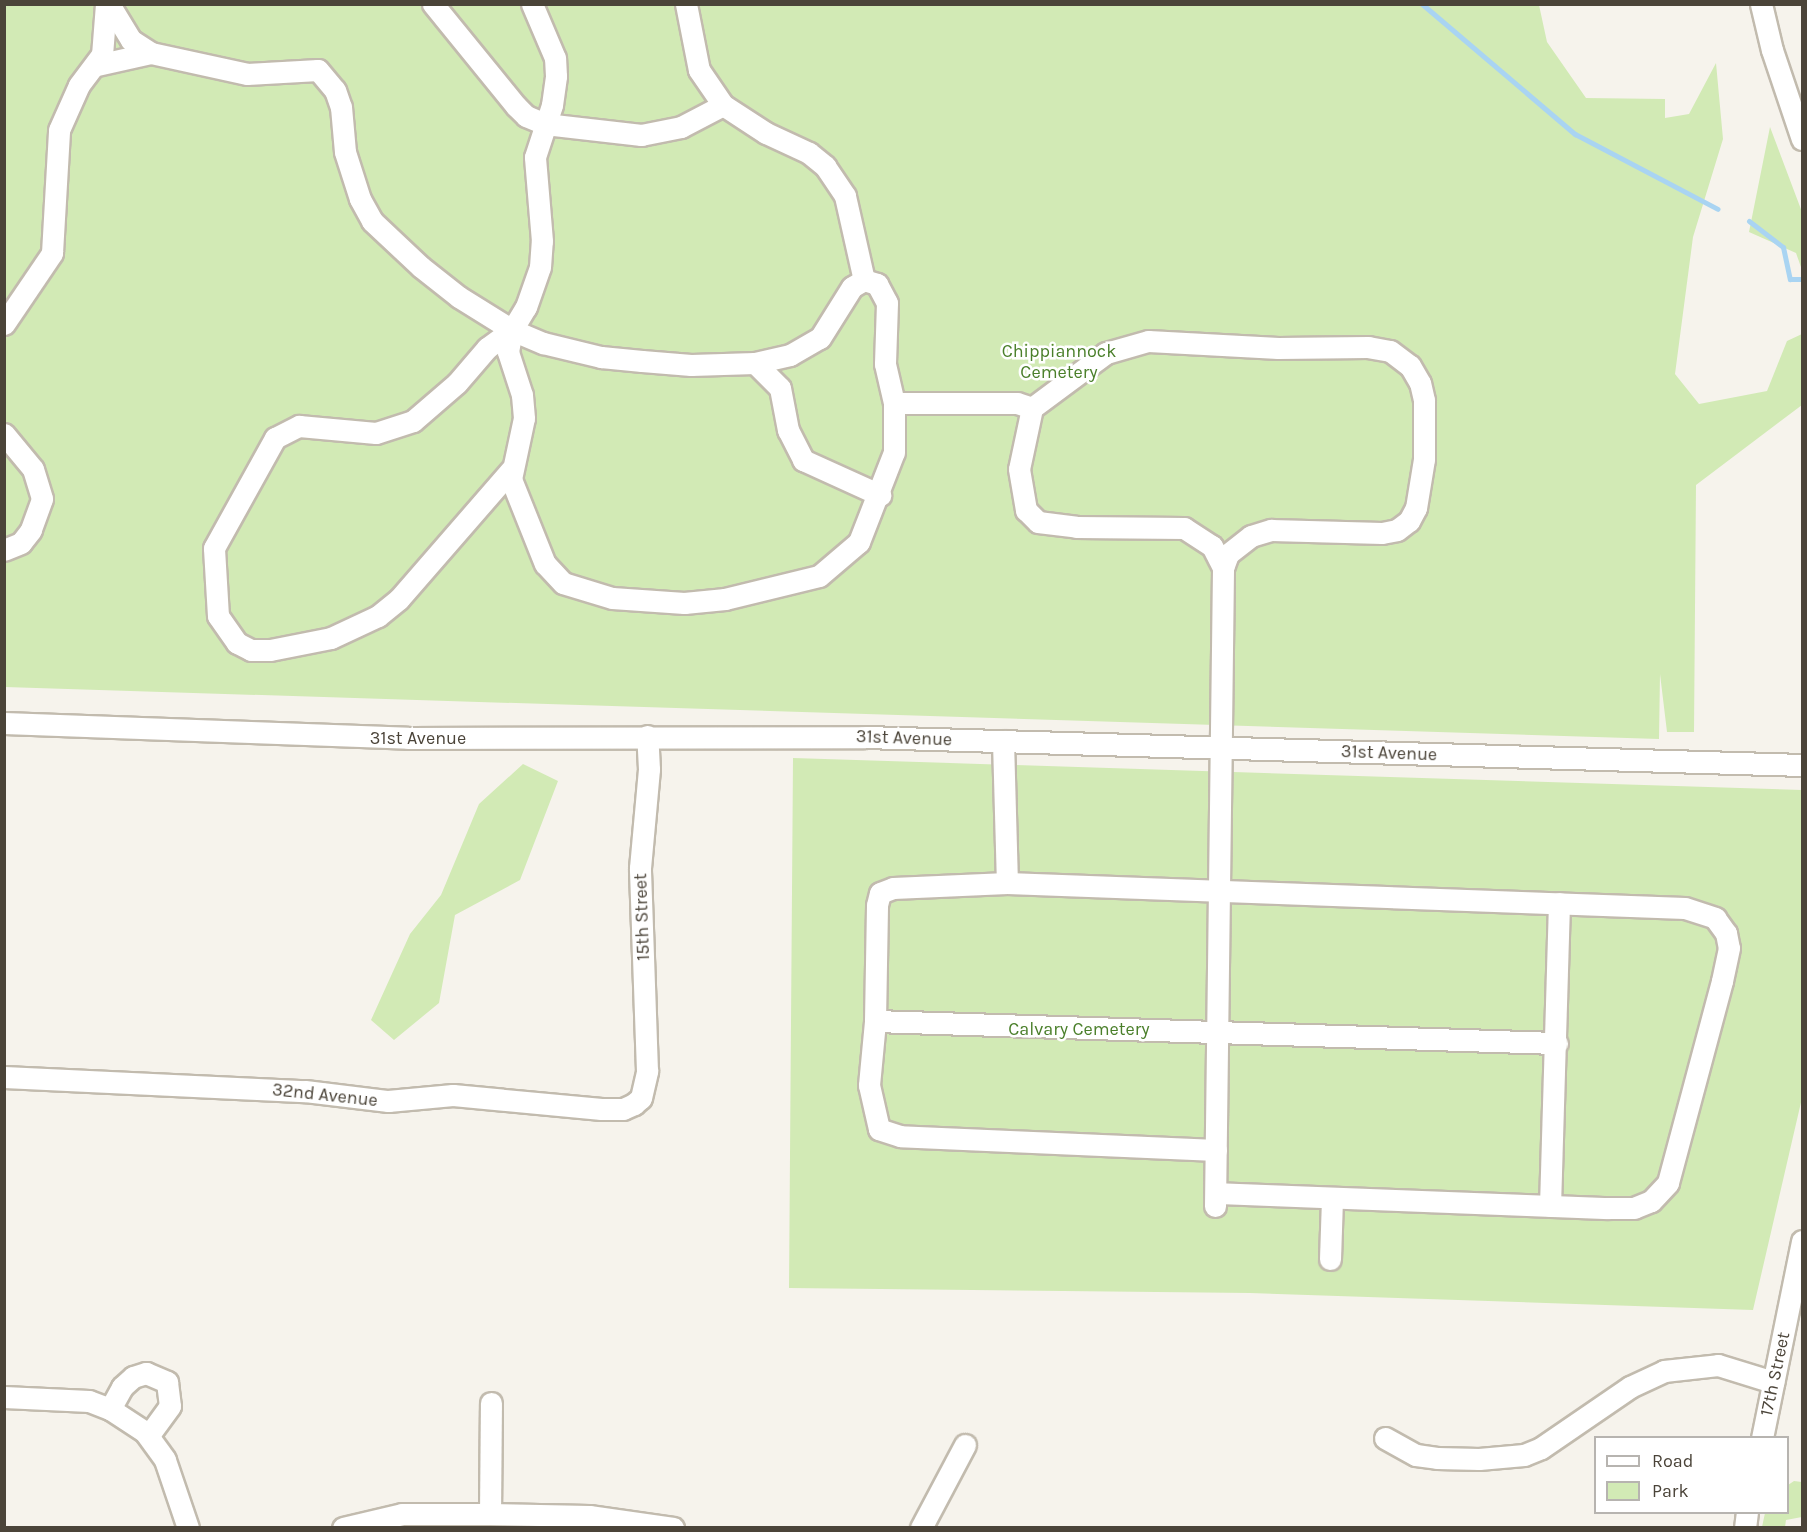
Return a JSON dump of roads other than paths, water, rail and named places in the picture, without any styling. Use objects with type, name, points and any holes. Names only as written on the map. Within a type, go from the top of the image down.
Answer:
[{"type":"street","points":[[107,4],[131,40],[151,53],[247,74],[318,70],[335,90],[351,172],[372,220],[421,267],[512,330],[543,343],[601,357],[691,365],[755,363],[790,355],[820,338],[852,287],[864,280],[877,284],[887,303],[885,364],[894,403],[894,452],[880,495],[859,542],[819,576],[725,599],[640,601],[581,590],[553,574],[527,526],[511,470]]},
{"type":"street","points":[[4,324],[52,253],[59,130],[79,85],[98,65],[102,55],[107,4]]},
{"type":"street","points":[[433,4],[516,106],[526,116],[544,124],[641,135],[681,127],[723,105]]},
{"type":"street","points":[[512,330],[487,348],[457,383],[413,421],[376,433],[299,426],[275,438],[214,548],[218,616],[237,643],[251,650],[270,650],[331,638],[378,616],[399,599],[511,470],[521,446],[524,418],[522,395],[508,352],[512,330],[526,307],[540,267],[542,241],[535,174],[544,124],[552,105],[555,58],[532,4]]},
{"type":"street","points":[[686,4],[699,70],[723,105],[766,133],[809,153],[825,166],[845,196],[864,280]]},
{"type":"street","points":[[1761,4],[1772,50],[1803,139]]},
{"type":"street","points":[[98,65],[151,53]]},
{"type":"street","points":[[1215,1150],[886,1134],[879,1129],[870,1101],[875,1021],[877,905],[880,893],[893,888],[1007,884],[1222,894],[1559,903],[1693,910],[1714,918],[1726,933],[1729,948],[1668,1183],[1651,1201],[1634,1208],[1332,1199],[1215,1199],[1216,1033],[1222,894],[1218,748],[1223,568],[1228,554],[1251,536],[1271,530],[1382,533],[1397,530],[1409,521],[1416,508],[1424,459],[1424,400],[1410,366],[1390,351],[1368,347],[1278,348],[1148,341],[1106,353],[1032,408],[1019,469],[1026,510],[1038,522],[1076,527],[1184,528],[1212,546],[1223,568]]},
{"type":"street","points":[[755,363],[780,388],[788,430],[803,460],[880,495]]},
{"type":"street","points":[[894,403],[1017,403],[1032,408]]},
{"type":"street","points":[[4,434],[33,469],[42,499],[31,530],[21,543],[4,550]]},
{"type":"street","name":"31st Avenue","points":[[4,723],[408,738],[647,735],[1003,741],[1803,765]]},
{"type":"street","name":"15th Street","points":[[640,1098],[647,1071],[640,868],[649,769],[647,735]]},
{"type":"street","points":[[1003,741],[1007,884]]},
{"type":"street","points":[[1550,1206],[1557,1043],[1559,903]]},
{"type":"street","points":[[875,1021],[1557,1043]]},
{"type":"street","name":"32nd Avenue","points":[[4,1077],[305,1091],[388,1101],[478,1096],[601,1109],[623,1109],[640,1098]]},
{"type":"street","points":[[1330,1258],[1332,1199]]},
{"type":"street","name":"17th Street","points":[[1762,1436],[1803,1241]]},
{"type":"street","points":[[1385,1438],[1416,1455],[1437,1458],[1479,1460],[1524,1455],[1541,1448],[1630,1387],[1664,1371],[1718,1365],[1773,1382]]},
{"type":"street","points":[[110,1409],[122,1387],[133,1377],[146,1372],[167,1382],[170,1406],[148,1436]]},
{"type":"street","points":[[4,1396],[89,1401],[110,1409],[148,1436],[165,1460],[188,1527]]},
{"type":"street","points":[[490,1514],[491,1403]]},
{"type":"street","points":[[921,1527],[965,1445]]},
{"type":"street","points":[[343,1527],[402,1514],[589,1516],[673,1527]]},
{"type":"waterway","points":[[1422,4],[1575,134],[1718,209]]},
{"type":"waterway","points":[[1749,221],[1783,247],[1790,279],[1802,279]]},
{"type":"park label","name":"Chippiannock Cemetery","points":[[1059,362]]},
{"type":"park label","name":"Calvary Cemetery","points":[[1079,1029]]}]
